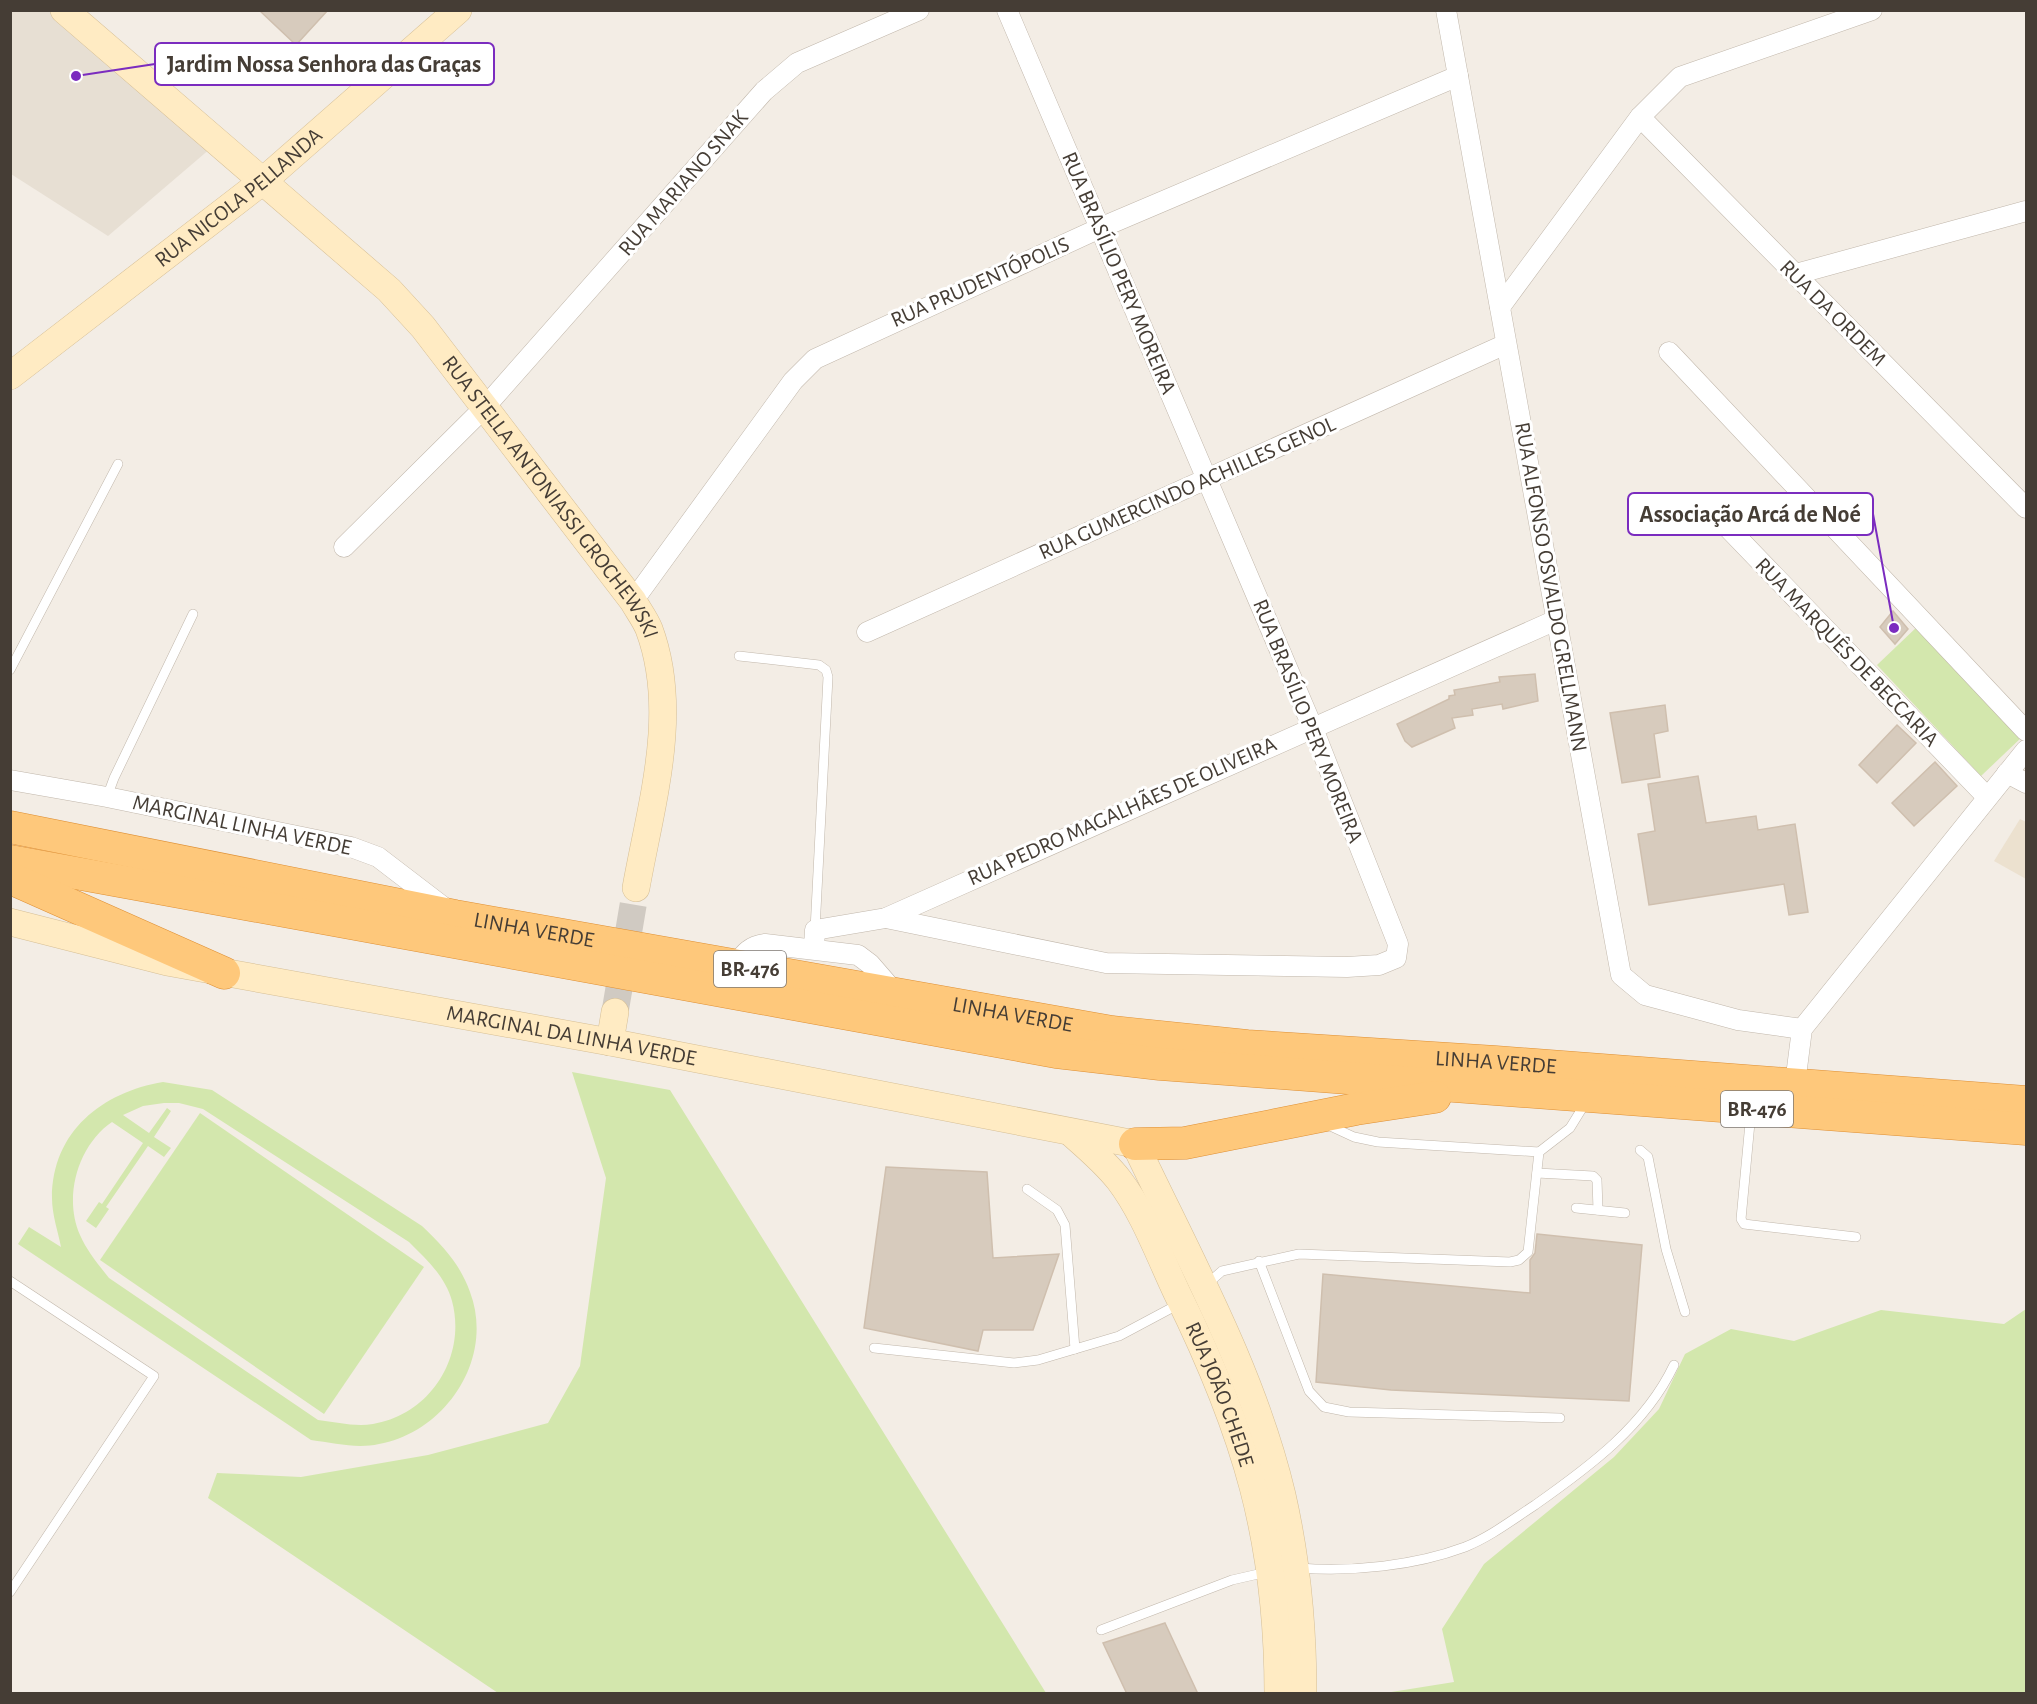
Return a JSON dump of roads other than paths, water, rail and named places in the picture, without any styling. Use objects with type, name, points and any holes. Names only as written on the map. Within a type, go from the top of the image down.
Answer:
[{"type":"highway","name":"LINHA VERDE","points":[[10,827],[455,916],[1030,1019],[1180,1040],[2026,1102]]},
{"type":"highway","name":"LINHA VERDE","points":[[10,861],[1034,1048],[1160,1064],[2026,1129]]},
{"type":"highway","points":[[10,878],[224,973]]},
{"type":"highway","points":[[1135,1144],[1185,1143],[1313,1117],[1492,1089]]},
{"type":"main road","name":"RUA STELLA ANTONIASSI GROCHEWSKI","points":[[64,10],[389,290],[423,327],[485,406],[633,601],[649,629],[662,687],[664,727],[636,888]]},
{"type":"main road","name":"RUA NICOLA PELLANDA","points":[[10,376],[263,181],[458,10]]},
{"type":"main road","name":"MARGINAL DA LINHA VERDE","points":[[10,922],[167,962],[610,1042],[1135,1144]]},
{"type":"main road","points":[[610,1042],[615,1012]]},
{"type":"main road","name":"RUA JOÃO CHEDE","points":[[1070,1131],[1105,1164],[1124,1188],[1193,1295]]},
{"type":"main road","name":"RUA JOÃO CHEDE","points":[[1135,1144],[1193,1295],[1301,1622],[1304,1694]]},
{"type":"main road","name":"RUA JOÃO CHEDE","points":[[1278,1694],[1284,1569]]},
{"type":"street","name":"RUA MARIANO SNAK","points":[[344,547],[485,406],[764,91],[797,63],[919,10]]},
{"type":"street","name":"RUA BRASÍLIO PERY MOREIRA","points":[[886,918],[1106,963],[1347,967],[1379,965],[1396,958],[1398,944],[1312,726],[1007,10]]},
{"type":"street","name":"RUA ALFONSO OSVALDO GRELLMANN","points":[[1446,10],[1621,975],[1645,995],[1738,1020],[1802,1029]]},
{"type":"street","points":[[1500,307],[1640,117],[1680,77],[1872,10]]},
{"type":"street","name":"RUA PRUDENTÓPOLIS","points":[[633,601],[793,381],[815,359],[1100,228],[1458,76]]},
{"type":"street","name":"RUA DA ORDEM","points":[[1640,117],[2026,508]]},
{"type":"street","points":[[1796,274],[2026,211]]},
{"type":"street","name":"RUA GUMERCINDO ACHILLES GENOL","points":[[867,632],[1506,344]]},
{"type":"street","points":[[1669,352],[2026,731]]},
{"type":"street","name":"RUA MARQUÊS DE BECCARIA","points":[[1707,506],[1987,797]]},
{"type":"street","name":"RUA PEDRO MAGALHÃES DE OLIVEIRA","points":[[735,966],[746,950],[755,945],[815,939],[886,918],[1312,726],[1556,620]]},
{"type":"street","points":[[1795,1084],[1802,1029],[2026,750]]},
{"type":"street","points":[[2007,773],[2026,783]]},
{"type":"street","name":"MARGINAL LINHA VERDE","points":[[10,780],[107,796],[351,847],[378,857],[455,916]]},
{"type":"street","points":[[815,939],[858,955],[870,964],[898,996]]},
{"type":"lane","points":[[10,670],[118,464]]},
{"type":"lane","points":[[107,796],[193,614]]},
{"type":"lane","points":[[739,656],[819,665],[828,677],[815,939]]},
{"type":"lane","points":[[1313,1117],[1354,1137],[1378,1142],[1539,1152],[1570,1128],[1590,1096]]},
{"type":"lane","points":[[1752,1108],[1741,1219],[1744,1224],[1856,1237]]},
{"type":"lane","points":[[1640,1150],[1648,1157],[1666,1249],[1685,1312]]},
{"type":"lane","points":[[874,1348],[1014,1363],[1038,1360],[1119,1336],[1193,1295],[1222,1271],[1299,1254],[1510,1262],[1519,1260],[1528,1252],[1539,1152]]},
{"type":"lane","points":[[1537,1173],[1593,1176],[1597,1180],[1598,1210]]},
{"type":"lane","points":[[1027,1189],[1057,1210],[1065,1225],[1075,1349]]},
{"type":"lane","points":[[1576,1208],[1625,1213]]},
{"type":"lane","points":[[1259,1261],[1309,1391],[1324,1407],[1349,1412],[1560,1418]]},
{"type":"lane","points":[[10,1281],[154,1376],[10,1592]]},
{"type":"lane","points":[[1101,1630],[1232,1580],[1284,1569],[1360,1570],[1465,1546],[1498,1530],[1588,1467],[1640,1418],[1662,1389],[1674,1365]]},
{"type":"tunnel","points":[[615,1012],[636,888]]},
{"type":"place","name":"Jardim Nossa Senhora das Graças","points":[[76,76]]},
{"type":"place","name":"Associação Arcá de Noé","points":[[1894,628]]}]
